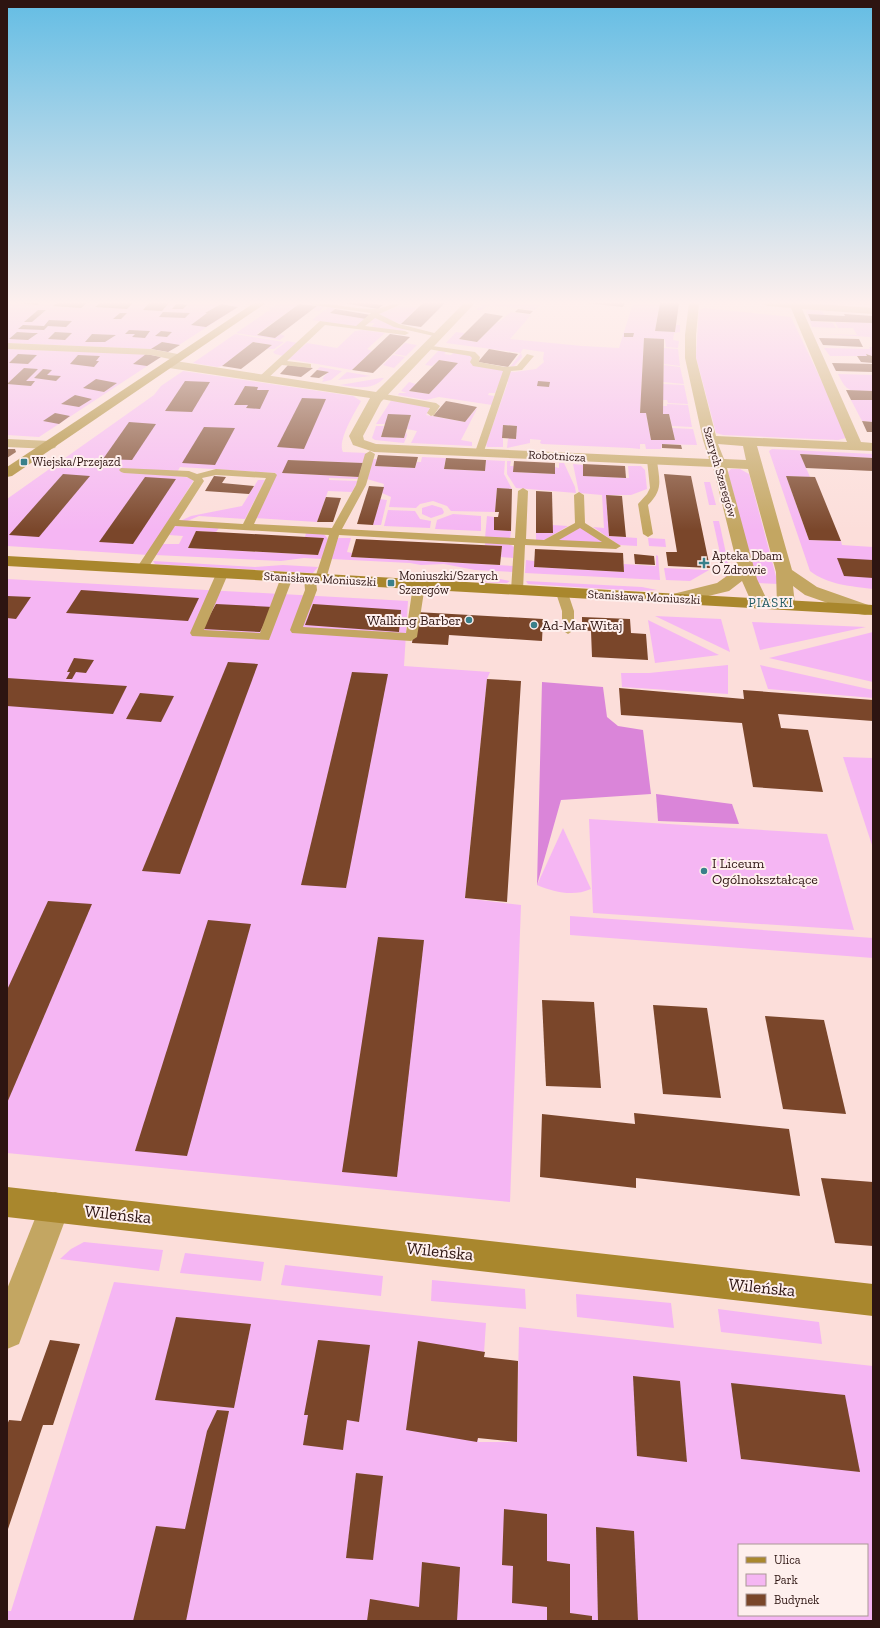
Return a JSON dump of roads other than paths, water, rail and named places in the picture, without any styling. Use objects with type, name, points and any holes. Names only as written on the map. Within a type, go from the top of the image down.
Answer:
[{"type":"street","points":[[7,473],[147,379]]},
{"type":"street","points":[[269,379],[379,396]]},
{"type":"street","points":[[366,449],[356,439],[356,436],[372,405],[396,379]]},
{"type":"street","name":"Szarych Szeregów","points":[[695,379],[710,440],[718,464],[746,570],[753,592],[760,604]]},
{"type":"street","points":[[827,379],[856,446]]},
{"type":"street","points":[[710,440],[873,447]]},
{"type":"street","points":[[749,441],[754,465],[784,572],[786,605]]},
{"type":"street","points":[[7,443],[50,445]]},
{"type":"street","name":"Robotnicza","points":[[366,449],[374,448],[480,452],[754,465]]},
{"type":"street","name":"Stanisława Moniuszki","points":[[7,561],[869,610]]},
{"type":"street","points":[[675,599],[723,587],[746,570]]},
{"type":"street","points":[[784,572],[812,591],[869,610]]},
{"type":"street","name":"Wileńska","points":[[7,1202],[873,1300]]},
{"type":"street","points":[[7,1332],[54,1207]]},
{"type":"lane","points":[[480,452],[505,379]]},
{"type":"lane","points":[[379,396],[436,407]]},
{"type":"lane","points":[[366,449],[361,485],[335,532],[315,579],[296,630],[411,637],[419,585]]},
{"type":"lane","points":[[648,534],[643,504],[652,495],[655,488],[652,460]]},
{"type":"lane","points":[[124,470],[189,474],[196,477],[216,472],[272,475],[247,527]]},
{"type":"lane","points":[[142,569],[197,485],[199,481],[196,477]]},
{"type":"lane","points":[[517,590],[523,492]]},
{"type":"lane","points":[[579,495],[580,524]]},
{"type":"lane","points":[[172,523],[621,547],[580,524]]},
{"type":"lane","points":[[546,543],[580,524]]},
{"type":"lane","points":[[222,574],[196,633],[265,637],[287,577]]},
{"type":"lane","points":[[562,593],[568,611],[568,630]]},
{"type":"place","name":"Wiejska/Przejazd","points":[[24,462]]},
{"type":"place","name":"Apteka Dbam O Zdrowie","points":[[704,563]]},
{"type":"place","name":"Moniuszki/Szarych Szeregów","points":[[391,583]]},
{"type":"place","name":"Walking Barber","points":[[469,620]]},
{"type":"place","name":"Ad-Mar Witaj","points":[[534,625]]},
{"type":"place","name":"I Liceum Ogólnokształcące","points":[[704,871]]},
{"type":"district","name":"PIASKI","points":[[771,602]]}]
